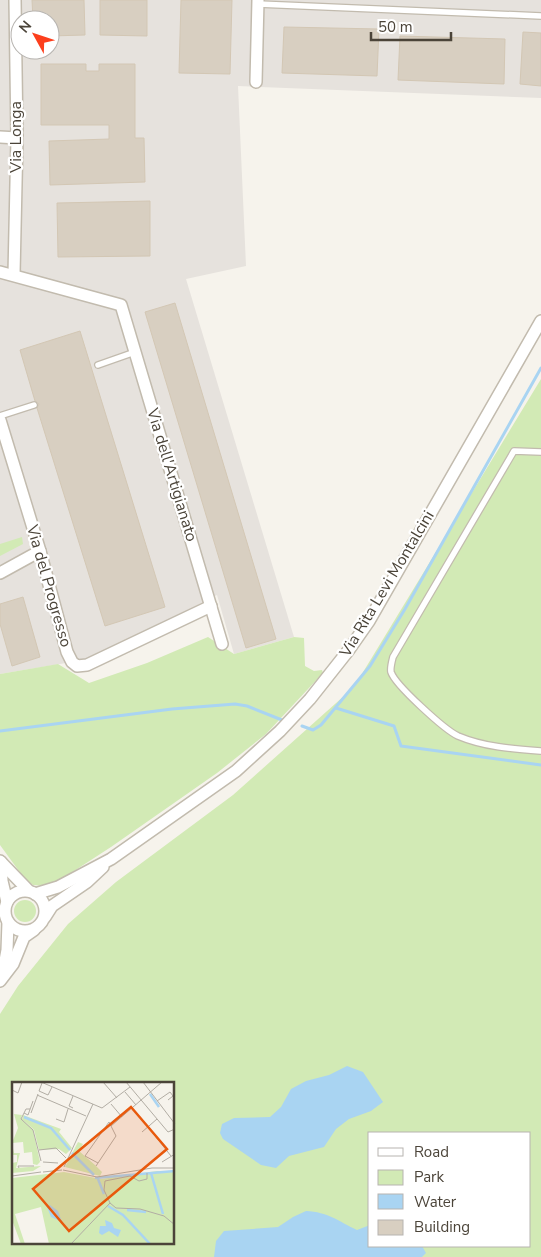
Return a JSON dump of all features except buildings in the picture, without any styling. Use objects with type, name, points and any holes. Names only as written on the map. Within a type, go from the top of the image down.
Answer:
[{"type":"street","name":"Via Longa","points":[[14,274],[17,138],[15,0]]},
{"type":"street","points":[[256,82],[258,2]]},
{"type":"street","points":[[0,137],[17,138]]},
{"type":"street","points":[[0,272],[14,274]]},
{"type":"street","name":"Via dell'Artigianato","points":[[14,274],[121,306],[222,644]]},
{"type":"street","name":"Via Rita Levi Montalcini","points":[[1,980],[7,950],[8,922],[5,916],[7,902],[10,897],[16,893],[58,887],[111,859],[236,771],[280,731],[321,685],[348,651],[369,620],[541,321]]},
{"type":"street","name":"Via del Progresso","points":[[0,418],[72,662],[77,666],[87,665],[211,606]]},
{"type":"street","points":[[0,573],[40,552]]},
{"type":"street","name":"Via Rita Levi Montalcini","points":[[1,980],[13,964],[24,938],[37,928],[52,906],[87,882],[111,859]]},
{"type":"street","points":[[0,861],[44,904],[44,917]]},
{"type":"street","points":[[0,861],[7,902]]},
{"type":"street","points":[[8,922],[18,930],[31,931],[37,928]]},
{"type":"lane","points":[[258,2],[541,16]]},
{"type":"lane","points":[[98,365],[135,352]]},
{"type":"lane","points":[[0,418],[34,405]]},
{"type":"lane","points":[[541,452],[514,451],[393,657],[392,672],[403,689],[456,735],[474,742],[512,749],[541,751]]},
{"type":"shaded area","points":[[0,0],[541,0],[541,98],[238,86],[246,266],[186,279],[294,637],[234,654],[217,595],[86,661],[0,674]]},
{"type":"green space","points":[[541,379],[541,1257],[0,1257],[0,1014],[18,986],[68,924],[116,882],[233,795],[354,687]]},
{"type":"green space","points":[[22,537],[23,544],[0,556],[0,544]]},
{"type":"green space","points":[[208,637],[234,654],[294,637],[304,638],[305,666],[314,671],[322,670],[323,673],[266,734],[217,773],[111,847],[54,884],[45,886],[33,885],[24,878],[0,845],[0,674],[58,664],[89,683],[147,663]]},
{"type":"green space","points":[[25,900],[35,907],[36,911],[29,921],[25,922],[15,915],[14,911],[21,901]]},
{"type":"water","points":[[347,1066],[363,1072],[383,1102],[371,1111],[349,1119],[336,1129],[324,1147],[289,1156],[276,1168],[261,1165],[223,1139],[220,1133],[222,1124],[234,1118],[270,1117],[281,1107],[291,1089],[306,1081],[329,1075]]},
{"type":"water","points":[[306,1211],[327,1215],[357,1230],[368,1226],[368,1247],[423,1247],[426,1253],[422,1257],[214,1257],[216,1241],[224,1231],[278,1227]]},
{"type":"waterway","points":[[302,726],[313,730],[321,725],[370,666],[405,609],[541,368]]},
{"type":"waterway","points":[[0,731],[172,709],[235,704],[247,706],[282,720]]},
{"type":"waterway","points":[[336,708],[394,726],[401,746],[541,765]]}]
